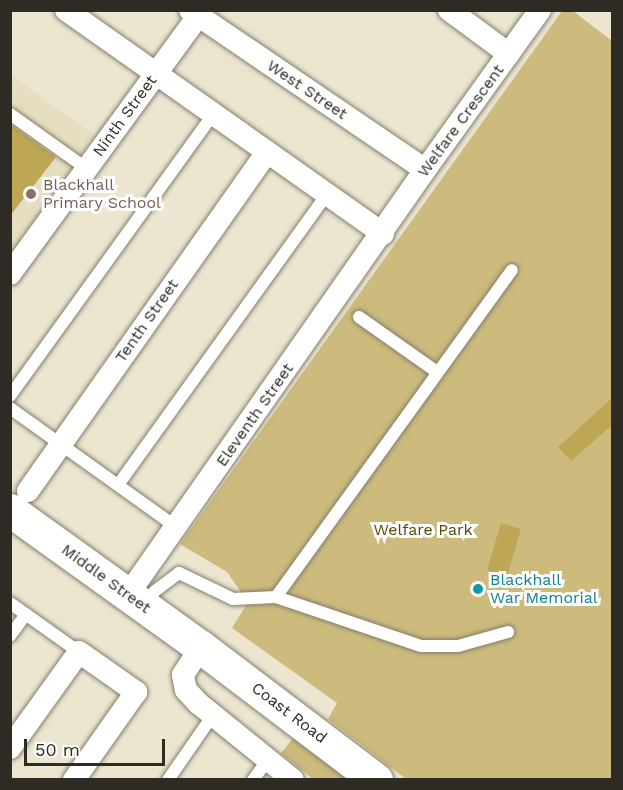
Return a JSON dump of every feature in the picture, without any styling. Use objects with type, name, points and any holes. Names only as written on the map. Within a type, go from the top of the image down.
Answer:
[{"type":"main road","name":"Middle Street","points":[[16,508],[135,601],[201,647]]},
{"type":"main road","name":"Coast Road","points":[[201,647],[376,780]]},
{"type":"street","points":[[66,10],[383,234]]},
{"type":"street","points":[[449,10],[509,54]]},
{"type":"street","name":"Welfare Crescent","points":[[383,234],[425,170],[540,10]]},
{"type":"street","name":"Ninth Street","points":[[10,274],[155,74],[194,14]]},
{"type":"street","name":"West Street","points":[[194,14],[425,170]]},
{"type":"street","name":"Tenth Street","points":[[16,508],[267,152]]},
{"type":"street","name":"Eleventh Street","points":[[135,601],[176,526],[383,234]]},
{"type":"street","points":[[201,647],[183,675],[186,690],[213,715],[294,780]]},
{"type":"street","points":[[10,748],[79,652],[136,692],[74,780]]},
{"type":"lane","points":[[10,114],[87,169]]},
{"type":"lane","points":[[10,396],[213,115]]},
{"type":"lane","points":[[118,485],[327,194]]},
{"type":"lane","points":[[276,597],[512,270]]},
{"type":"lane","points":[[359,317],[437,372]]},
{"type":"lane","points":[[10,408],[176,526]]},
{"type":"lane","points":[[135,601],[155,591],[179,573],[233,599],[276,597],[421,646],[458,646],[508,632]]},
{"type":"lane","points":[[10,603],[79,652]]},
{"type":"lane","points":[[10,636],[26,615]]},
{"type":"lane","points":[[168,780],[213,715]]},
{"type":"lane","points":[[253,780],[268,759]]},
{"type":"shaded area","name":"Blackhall Primary School","points":[[11,75],[94,135],[11,252]]},
{"type":"green space","name":"Welfare Park","points":[[562,11],[573,11],[612,41],[612,779],[406,779],[328,719],[337,703],[232,628],[248,602],[227,572],[180,544]]},
{"type":"green space","points":[[295,736],[354,779],[313,779],[281,753]]},
{"type":"building","points":[[10,124],[56,157],[10,216]]},
{"type":"building","points":[[612,398],[612,425],[571,461],[558,447]]},
{"type":"building","points":[[501,523],[521,529],[504,587],[488,582],[491,572],[487,570]]},
{"type":"place","name":"Blackhall Primary School","points":[[31,194]]},
{"type":"place","name":"Blackhall War Memorial","points":[[478,589]]}]
